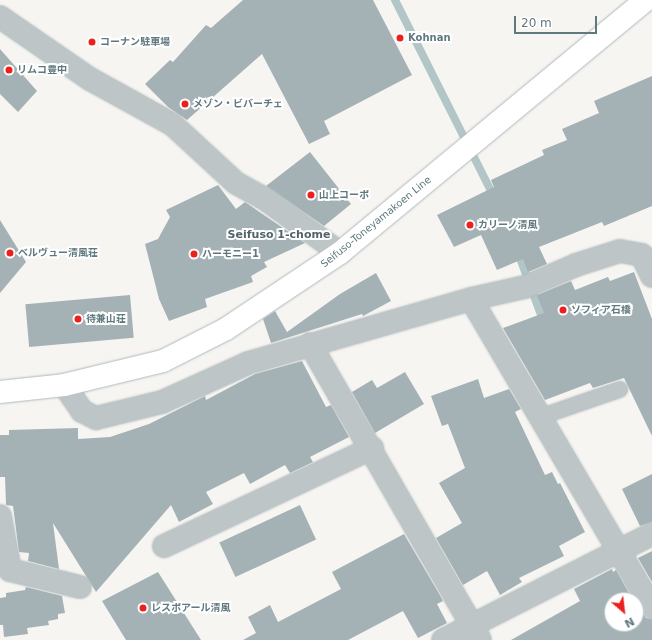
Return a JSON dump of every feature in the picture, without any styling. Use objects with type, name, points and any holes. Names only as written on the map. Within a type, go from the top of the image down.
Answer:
[{"type":"street","name":"Seifuso-Toneyamakoen Line","points":[[1,388],[64,385],[163,362],[226,329],[340,253],[646,0]]},
{"type":"street","points":[[0,17],[90,79],[172,124],[236,183],[268,201],[340,253]]},
{"type":"street","points":[[64,385],[82,411],[96,418],[162,402],[248,362],[471,299],[525,287],[576,265],[620,251],[642,255],[652,276]]},
{"type":"street","points":[[471,299],[620,549],[652,607]]},
{"type":"street","points":[[310,344],[372,448],[476,633]]},
{"type":"street","points":[[164,546],[372,448]]},
{"type":"street","points":[[0,516],[10,570],[80,587]]},
{"type":"street","points":[[443,640],[476,633],[620,549],[652,534]]},
{"type":"lane","points":[[541,416],[619,389]]},
{"type":"building","points":[[243,0],[373,0],[412,75],[324,121],[330,134],[309,144],[262,54],[187,120],[168,107],[145,84],[170,60],[173,62],[206,25],[211,28]]},
{"type":"building","name":"リムコ豊中","points":[[0,49],[37,91],[18,112],[0,94]]},
{"type":"building","points":[[652,76],[652,206],[604,226],[602,222],[539,247],[547,264],[528,272],[523,259],[497,270],[481,235],[454,247],[437,215],[494,187],[491,180],[544,155],[542,150],[567,140],[562,129],[599,113],[594,101]]},
{"type":"building","name":"山上コーポ","points":[[310,152],[351,204],[324,226],[266,186]]},
{"type":"building","name":"ハーモニー1","points":[[218,185],[236,209],[245,202],[305,243],[264,262],[267,267],[251,276],[253,282],[205,299],[207,307],[169,321],[159,299],[145,244],[158,239],[170,217],[166,210]]},
{"type":"building","name":"ベルヴュー清風荘","points":[[0,220],[26,262],[0,293]]},
{"type":"building","points":[[634,272],[652,319],[652,436],[624,378],[593,388],[590,383],[545,400],[503,328],[544,313],[537,295],[571,281],[575,290],[608,277],[610,281]]},
{"type":"building","points":[[376,273],[391,301],[363,316],[362,314],[271,343],[263,319],[275,311],[287,332],[340,294]]},
{"type":"building","name":"待兼山荘","points":[[130,295],[134,338],[29,347],[25,304]]},
{"type":"building","points":[[302,361],[326,407],[331,405],[349,437],[310,457],[313,462],[290,473],[285,465],[250,484],[244,473],[206,492],[213,504],[179,522],[171,505],[96,592],[53,523],[59,569],[28,561],[29,553],[19,552],[13,506],[6,505],[5,477],[0,477],[0,435],[9,435],[9,430],[78,428],[78,439],[110,437],[149,424],[205,396],[206,400],[255,374]]},
{"type":"building","points":[[405,372],[424,404],[375,433],[352,392],[372,380],[377,388]]},
{"type":"building","points":[[478,379],[484,398],[509,389],[521,409],[515,412],[545,475],[552,472],[558,484],[560,483],[585,532],[559,546],[564,556],[519,578],[522,582],[500,595],[487,571],[463,585],[436,538],[462,523],[439,483],[465,468],[448,424],[442,426],[431,396]]},
{"type":"building","points":[[652,474],[652,522],[640,526],[622,489]]},
{"type":"building","points":[[300,505],[316,539],[235,577],[219,543]]},
{"type":"building","points":[[404,534],[443,601],[437,604],[447,623],[418,638],[403,611],[348,640],[243,640],[256,633],[248,617],[270,605],[278,622],[341,589],[332,572]]},
{"type":"building","points":[[652,551],[652,582],[638,558]]},
{"type":"building","points":[[612,569],[613,572],[616,570],[628,592],[604,592],[604,632],[644,632],[644,615],[646,618],[652,619],[652,640],[511,640],[580,601],[574,589]]},
{"type":"building","points":[[158,572],[201,640],[126,640],[102,601]]},
{"type":"building","points":[[26,587],[62,596],[65,613],[58,614],[58,619],[48,621],[49,625],[27,628],[28,634],[4,637],[3,625],[0,625],[0,598],[6,597],[6,593],[25,590]]},
{"type":"waterway","points":[[395,0],[495,199]]},
{"type":"waterway","points":[[517,250],[544,323]]},
{"type":"place","name":"Kohnan","points":[[400,38]]},
{"type":"place","name":"コーナン駐車場","points":[[92,42]]},
{"type":"place","name":"リムコ豊中","points":[[9,70]]},
{"type":"place","name":"メゾン・ビバーチェ","points":[[185,104]]},
{"type":"place","name":"山上コーポ","points":[[311,195]]},
{"type":"place","name":"カリーノ清風","points":[[470,225]]},
{"type":"place","name":"ベルヴュー清風荘","points":[[10,253]]},
{"type":"place","name":"ハーモニー1","points":[[194,254]]},
{"type":"place","name":"ソフィア石橋","points":[[563,310]]},
{"type":"place","name":"待兼山荘","points":[[78,319]]},
{"type":"place","name":"レスポアール清風","points":[[143,608]]},
{"type":"district","name":"Seifuso 1-chome","points":[[279,235]]}]
